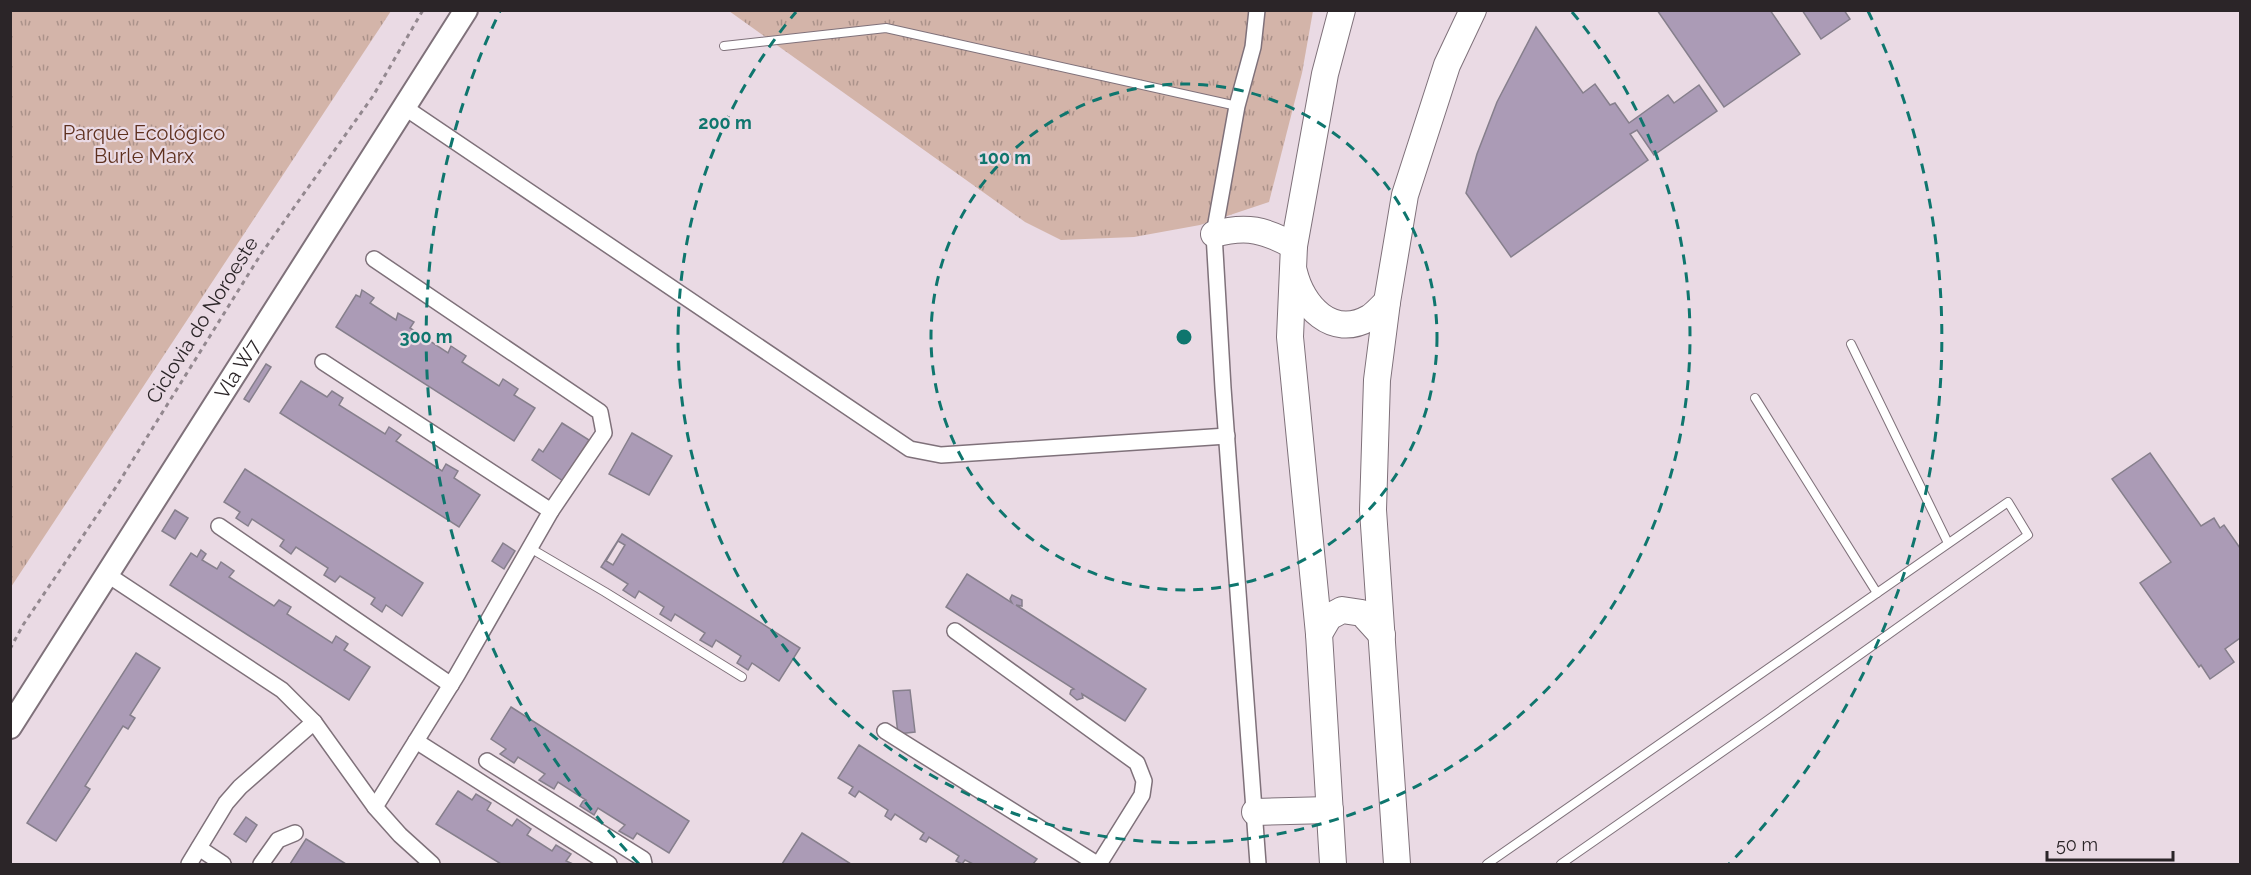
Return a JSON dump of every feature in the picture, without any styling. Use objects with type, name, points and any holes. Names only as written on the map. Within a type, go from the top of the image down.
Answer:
[{"type":"main road","name":"Vla W7","points":[[10,727],[466,10]]},
{"type":"main road","points":[[1332,10],[1325,74],[1293,255],[1290,336],[1319,634],[1334,864]]},
{"type":"main road","points":[[1325,74],[1342,10]]},
{"type":"main road","points":[[1397,864],[1373,510],[1377,380],[1405,195],[1447,65],[1473,10]]},
{"type":"main road","points":[[1214,234],[1235,228],[1259,231],[1278,237],[1293,255],[1299,289],[1316,312],[1332,322],[1350,324],[1366,320],[1387,302]]},
{"type":"main road","points":[[1319,634],[1329,616],[1342,610],[1362,613],[1382,634]]},
{"type":"main road","points":[[1255,812],[1330,810]]},
{"type":"street","points":[[1257,10],[1253,47],[1237,106],[1214,234],[1258,864]]},
{"type":"street","points":[[404,107],[910,449],[941,455],[1227,436]]},
{"type":"street","points":[[374,260],[600,412],[604,433],[551,511],[451,684],[375,807]]},
{"type":"street","points":[[323,362],[551,511]]},
{"type":"street","points":[[219,526],[451,684]]},
{"type":"street","points":[[108,575],[282,690],[314,722],[375,807],[400,836],[432,864]]},
{"type":"street","points":[[885,731],[1098,864],[1142,795],[1144,781],[1137,763],[955,630]]},
{"type":"street","points":[[189,864],[226,803],[240,787],[314,722]]},
{"type":"street","points":[[416,741],[609,864]]},
{"type":"street","points":[[487,761],[643,859],[644,864]]},
{"type":"street","points":[[261,864],[278,840],[295,833]]},
{"type":"street","points":[[199,848],[223,864]]},
{"type":"lane","points":[[724,46],[886,28],[1237,106]]},
{"type":"lane","points":[[1851,344],[1948,543]]},
{"type":"lane","points":[[1755,398],[1877,592]]},
{"type":"lane","points":[[1487,864],[2008,502],[2028,535],[1561,864]]},
{"type":"lane","points":[[530,548],[742,677]]},
{"type":"path","name":"Ciclovia do Noroeste","points":[[10,649],[23,625],[116,487],[261,254],[373,96],[423,10]]},
{"type":"green space","name":"Parque Ecológico Burle Marx","points":[[10,11],[391,11],[11,587]]},
{"type":"green space","points":[[729,11],[1313,11],[1302,73],[1269,202],[1200,225],[1134,237],[1061,240],[1025,222]]},
{"type":"building","points":[[1657,10],[1770,10],[1800,54],[1724,107]]},
{"type":"building","points":[[1802,10],[1844,10],[1850,19],[1821,39]]},
{"type":"building","points":[[1536,27],[1583,93],[1595,84],[1610,105],[1615,103],[1629,123],[1668,95],[1674,103],[1699,85],[1717,111],[1654,155],[1637,130],[1630,134],[1648,160],[1511,257],[1466,193],[1477,154],[1497,102]]},
{"type":"building","points":[[362,290],[374,298],[370,303],[396,320],[398,313],[414,322],[410,328],[448,353],[451,346],[466,356],[462,362],[499,386],[503,379],[518,389],[514,395],[535,408],[514,441],[336,327],[356,295],[360,297]]},
{"type":"building","points":[[266,364],[271,367],[249,402],[244,399]]},
{"type":"building","points":[[301,381],[327,397],[332,391],[343,398],[339,405],[385,434],[389,427],[401,435],[396,441],[442,471],[446,464],[458,471],[454,478],[480,495],[459,527],[280,413]]},
{"type":"building","points":[[562,423],[589,440],[563,481],[532,460],[539,449],[543,452]]},
{"type":"building","points":[[632,433],[672,456],[649,495],[609,474]]},
{"type":"building","points":[[2150,453],[2201,526],[2214,518],[2220,528],[2224,525],[2240,548],[2240,638],[2225,649],[2234,662],[2210,679],[2201,665],[2199,667],[2140,583],[2171,562],[2112,479]]},
{"type":"building","points":[[245,469],[423,583],[402,616],[386,605],[382,612],[371,604],[375,598],[340,576],[335,582],[324,575],[328,568],[296,547],[291,554],[280,546],[284,540],[252,519],[248,526],[236,518],[240,512],[224,502]]},
{"type":"building","points":[[175,510],[188,518],[175,539],[162,531]]},
{"type":"building","points":[[622,534],[800,648],[779,681],[752,663],[748,670],[737,663],[741,656],[716,640],[712,647],[700,640],[705,633],[675,614],[671,621],[660,614],[664,607],[639,591],[635,598],[623,590],[628,584],[601,567]],"holes":[[[618,541],[625,545],[613,565],[606,561]]]},
{"type":"building","points":[[503,543],[515,551],[504,569],[492,561]]},
{"type":"building","points":[[201,550],[206,554],[202,560],[217,569],[221,562],[234,571],[229,577],[274,606],[279,600],[291,607],[287,614],[332,643],[336,636],[348,644],[344,650],[370,667],[349,700],[170,585],[191,553],[197,557]]},
{"type":"building","points":[[967,574],[1012,603],[1010,599],[1012,595],[1022,600],[1022,606],[1016,605],[1146,689],[1125,721],[1082,694],[1083,698],[1077,700],[1070,694],[1074,689],[946,607]]},
{"type":"building","points":[[136,653],[160,668],[130,715],[135,718],[128,729],[123,726],[85,786],[90,789],[56,841],[27,823]]},
{"type":"building","points":[[910,690],[915,732],[898,734],[893,691]]},
{"type":"building","points":[[511,707],[689,821],[669,853],[637,833],[633,839],[619,831],[625,825],[598,808],[594,815],[580,806],[586,800],[558,782],[554,789],[539,780],[545,774],[518,757],[514,763],[500,754],[506,749],[491,739]]},
{"type":"building","points":[[859,745],[1037,859],[1033,864],[973,864],[965,860],[962,864],[956,861],[959,856],[929,837],[926,842],[920,839],[924,833],[895,814],[891,820],[885,816],[888,810],[859,791],[855,797],[849,793],[853,787],[838,778]]},
{"type":"building","points":[[458,791],[472,800],[476,794],[491,803],[487,810],[512,826],[517,819],[531,829],[527,835],[552,851],[556,845],[571,854],[566,861],[573,864],[501,864],[436,824]]},
{"type":"building","points":[[246,817],[257,825],[246,842],[234,834]]},
{"type":"building","points":[[802,833],[851,864],[782,864]]},
{"type":"building","points":[[306,839],[311,842],[346,864],[290,864]]}]
